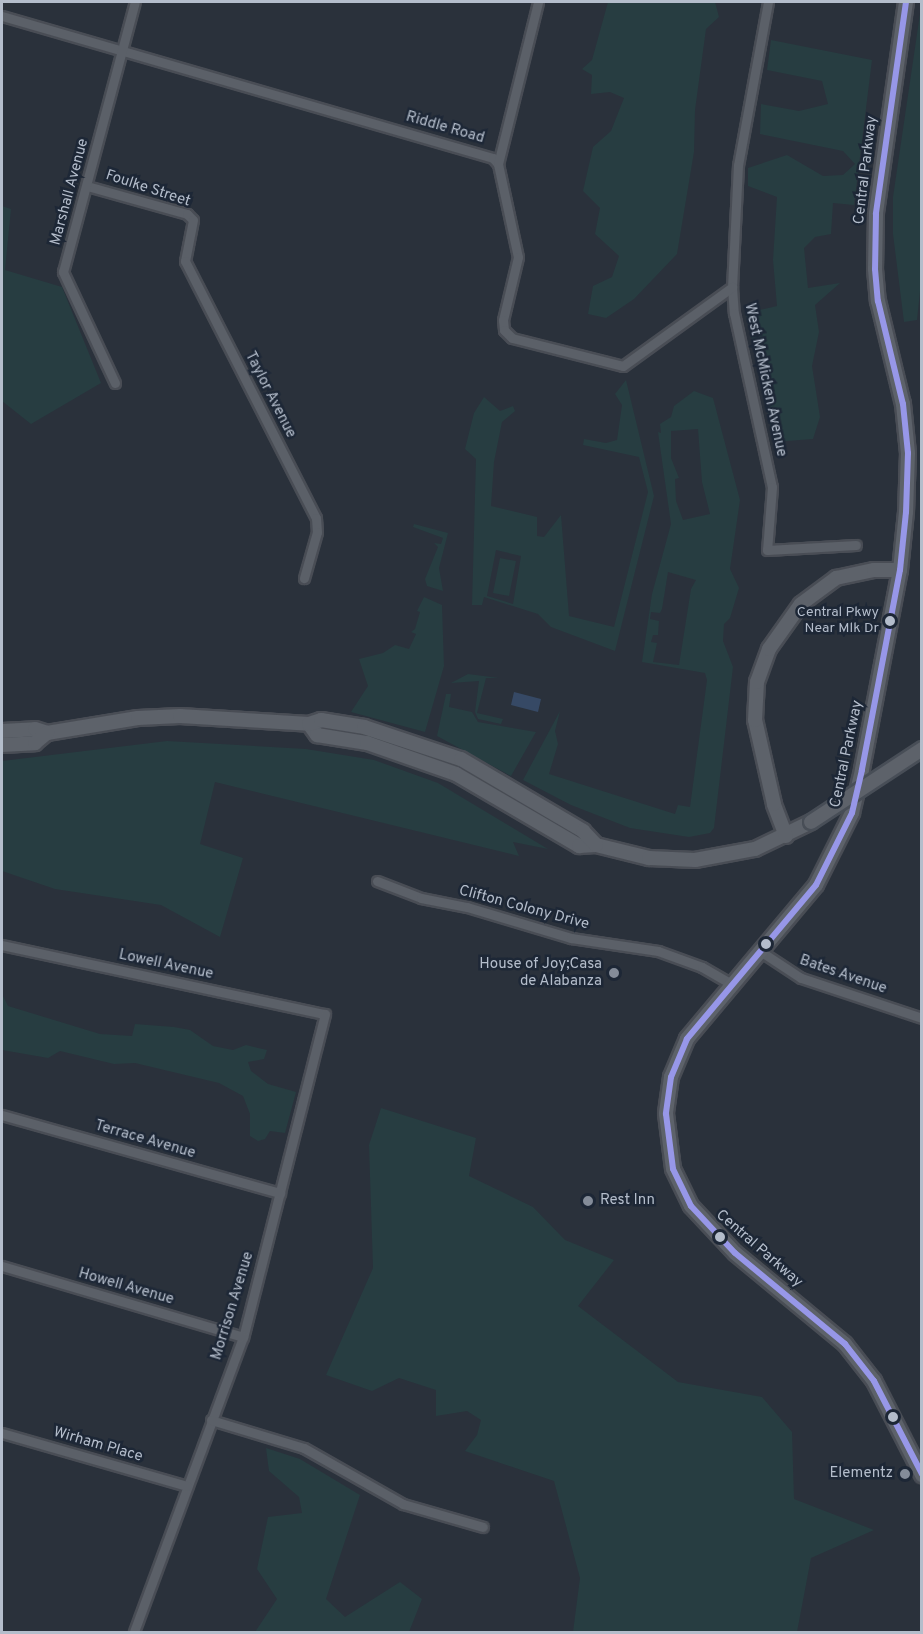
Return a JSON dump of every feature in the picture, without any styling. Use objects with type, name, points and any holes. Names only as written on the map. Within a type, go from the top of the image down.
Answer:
[{"type":"main road","name":"Central Parkway","points":[[906,2],[875,236],[879,301],[899,382],[908,453],[900,570],[852,813],[816,885],[687,1039],[671,1077],[666,1129],[673,1169],[691,1206],[711,1232],[831,1331],[860,1362],[921,1475]]},
{"type":"main road","points":[[786,836],[774,804],[755,720],[757,682],[769,649],[801,604],[836,578],[900,570]]},
{"type":"main road","points":[[2,731],[35,729],[47,733],[158,716],[309,724],[317,735],[367,743],[423,760],[482,787],[556,835],[579,846],[596,845],[650,858],[695,860],[755,849],[786,836],[921,749]]},
{"type":"main road","points":[[2,745],[35,743],[47,733]]},
{"type":"street","name":"Marshall Avenue","points":[[115,382],[63,272],[135,2]]},
{"type":"street","points":[[538,2],[498,164],[518,257],[503,320],[504,330],[512,338],[622,366],[732,287]]},
{"type":"street","name":"West McMicken Avenue","points":[[768,2],[738,165],[732,287],[734,313],[772,488],[767,550],[855,544]]},
{"type":"street","name":"Riddle Road","points":[[2,16],[487,156],[498,164]]},
{"type":"street","name":"Foulke Street","points":[[87,186],[187,214],[192,226]]},
{"type":"street","name":"Taylor Avenue","points":[[192,226],[185,261],[316,518],[317,532],[304,578]]},
{"type":"street","name":"Clifton Colony Drive","points":[[377,881],[421,898],[467,907],[571,938],[658,951],[702,967],[731,984]]},
{"type":"street","name":"Lowell Avenue","points":[[2,945],[325,1014]]},
{"type":"street","name":"Bates Avenue","points":[[760,951],[801,978],[921,1018]]},
{"type":"street","name":"Morrison Avenue","points":[[134,1632],[243,1336],[325,1014]]},
{"type":"street","name":"Terrace Avenue","points":[[2,1115],[280,1194]]},
{"type":"street","name":"Howell Avenue","points":[[2,1266],[243,1336]]},
{"type":"street","points":[[211,1420],[304,1448],[403,1504],[483,1527]]},
{"type":"street","name":"Wirham Place","points":[[2,1433],[187,1486]]},
{"type":"green space","points":[[608,2],[715,2],[719,17],[706,29],[695,110],[694,152],[677,254],[634,299],[606,318],[588,314],[593,286],[612,277],[619,256],[595,234],[600,208],[583,191],[593,147],[611,131],[624,98],[610,92],[591,94],[592,75],[582,69],[592,60]]},
{"type":"green space","points":[[921,7],[921,282],[917,320],[904,322],[893,234],[893,197]]},
{"type":"green space","points":[[771,40],[872,60],[854,205],[833,203],[831,234],[815,237],[804,248],[808,288],[840,283],[815,305],[819,332],[812,366],[820,417],[813,439],[774,442],[746,313],[777,306],[773,260],[777,197],[748,186],[748,168],[787,155],[823,176],[843,175],[855,164],[843,151],[760,134],[761,104],[799,111],[828,104],[822,81],[767,70]]},
{"type":"green space","points":[[2,206],[11,209],[5,270],[62,287],[101,383],[31,424],[2,401]]},
{"type":"green space","points":[[626,380],[654,496],[615,651],[551,627],[538,614],[484,597],[482,605],[472,605],[476,459],[465,449],[474,413],[484,397],[500,411],[513,406],[515,411],[502,422],[494,462],[491,506],[537,517],[537,536],[544,537],[561,515],[569,616],[614,627],[648,492],[639,457],[583,445],[584,439],[606,443],[617,440],[622,405],[615,394]],"holes":[[[496,550],[521,556],[513,604],[487,596]]]},
{"type":"green space","points":[[694,391],[713,398],[740,500],[730,569],[739,588],[730,618],[724,624],[723,641],[733,667],[714,828],[710,833],[689,837],[630,828],[571,805],[523,780],[560,711],[555,731],[558,744],[549,774],[675,814],[678,805],[690,807],[707,680],[705,673],[642,662],[652,594],[671,524],[658,432],[661,433],[660,424],[671,417],[674,406]],"holes":[[[698,429],[702,482],[710,514],[683,520],[676,501],[675,479],[679,478],[671,458],[671,431]],[[668,572],[696,580],[691,589],[679,665],[653,662],[657,643],[651,642],[653,635],[658,635],[659,621],[650,619],[651,612],[660,613],[662,609]]]},
{"type":"green space","points":[[414,524],[448,533],[439,568],[443,591],[427,586],[425,579],[438,547],[434,543],[441,544],[443,538],[413,527]]},
{"type":"green space","points":[[500,558],[516,561],[509,596],[493,593]]},
{"type":"green space","points":[[424,597],[442,605],[444,666],[425,732],[351,712],[368,686],[359,659],[383,653],[395,645],[409,649],[416,634],[411,632],[415,629],[420,612],[417,611]]},
{"type":"green space","points":[[468,674],[499,678],[486,678],[477,713],[503,719],[501,724],[478,719],[475,712],[479,681],[451,683]]},
{"type":"green space","points":[[446,694],[451,694],[449,707],[472,712],[478,722],[536,732],[511,776],[437,736]]},
{"type":"green space","points":[[167,741],[306,749],[374,760],[438,783],[548,849],[513,842],[519,856],[215,782],[200,844],[243,858],[220,937],[161,905],[55,889],[2,871],[2,761]]},
{"type":"green space","points":[[2,994],[8,1006],[100,1034],[132,1036],[135,1024],[174,1027],[190,1030],[213,1046],[233,1050],[246,1045],[267,1050],[264,1059],[248,1062],[251,1071],[268,1084],[296,1092],[285,1133],[270,1131],[265,1139],[258,1141],[250,1136],[250,1114],[243,1096],[219,1083],[135,1063],[114,1064],[60,1051],[48,1058],[2,1050]]},
{"type":"green space","points":[[381,1108],[476,1138],[469,1176],[533,1207],[565,1240],[614,1260],[578,1306],[678,1382],[762,1397],[792,1432],[794,1499],[874,1530],[811,1558],[797,1632],[573,1632],[580,1578],[554,1481],[465,1451],[477,1435],[481,1420],[467,1411],[436,1416],[436,1390],[399,1378],[372,1391],[326,1375],[373,1268],[369,1145]]},
{"type":"green space","points":[[266,1448],[300,1459],[360,1495],[326,1599],[345,1617],[400,1582],[422,1599],[409,1632],[255,1632],[277,1599],[257,1569],[268,1517],[302,1513],[299,1497],[269,1471]]},
{"type":"water","points":[[514,692],[541,699],[538,712],[511,705]]},
{"type":"transit line","points":[[906,2],[876,214],[875,269],[878,301],[903,404],[908,453],[906,512],[900,570],[862,770],[852,813],[816,885],[687,1039],[671,1077],[666,1114],[673,1169],[691,1206],[735,1253],[845,1344],[874,1381],[922,1474]]},
{"type":"place","name":"Central Pkwy Near Mlk Dr","points":[[890,621]]},
{"type":"place","name":"House of Joy;Casa de Alabanza","points":[[614,973]]},
{"type":"place","name":"Rest Inn","points":[[588,1201]]},
{"type":"place","name":"Elementz","points":[[905,1474]]}]
